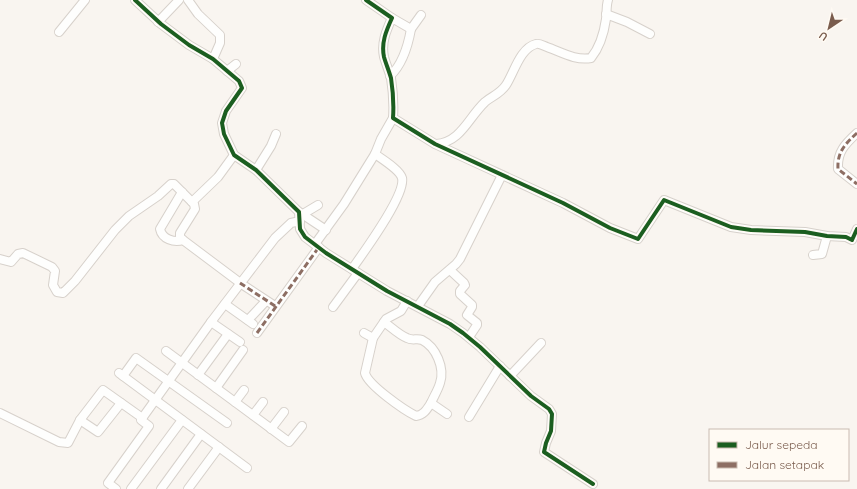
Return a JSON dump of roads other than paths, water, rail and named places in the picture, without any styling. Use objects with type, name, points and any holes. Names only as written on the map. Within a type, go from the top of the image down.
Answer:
[{"type":"street","points":[[58,32],[85,0]]},
{"type":"street","points":[[158,22],[179,0]]},
{"type":"street","points":[[188,0],[198,14],[220,35],[220,43],[212,59]]},
{"type":"street","points":[[366,0],[411,29]]},
{"type":"street","points":[[436,144],[450,141],[456,137],[485,102],[502,91],[524,53],[531,47],[538,44],[578,58],[591,58],[596,52],[600,42],[608,0]]},
{"type":"street","points":[[139,1],[158,22],[212,59],[239,81],[242,88],[226,111],[222,123],[222,129],[234,155],[256,170],[301,216],[326,230]]},
{"type":"street","points":[[606,14],[650,34]]},
{"type":"street","points":[[390,76],[396,71],[403,59],[411,29],[421,15]]},
{"type":"street","points":[[256,333],[317,246],[344,204],[375,154],[381,139],[393,118],[394,103],[383,46],[385,33],[392,18]]},
{"type":"street","points":[[227,71],[236,64]]},
{"type":"street","points":[[393,118],[436,144],[563,203],[610,228],[638,239],[664,200],[731,227],[751,230],[805,232],[827,236],[846,236],[854,241],[857,230]]},
{"type":"street","points":[[857,133],[840,152],[838,161],[838,169],[857,184]]},
{"type":"street","points":[[256,170],[271,146],[276,134]]},
{"type":"street","points":[[333,308],[402,188],[402,178],[399,172],[375,154]]},
{"type":"street","points":[[192,202],[218,177],[234,155]]},
{"type":"street","points":[[418,306],[435,282],[450,270],[460,259],[502,175]]},
{"type":"street","points":[[0,259],[11,262],[18,254],[23,253],[52,267],[54,271],[53,285],[57,292],[63,293],[75,281],[129,216],[158,196],[170,185],[174,184],[194,204],[195,209],[180,233],[182,240],[240,283],[275,306]]},
{"type":"street","points":[[182,192],[160,229],[163,235],[170,240],[175,242],[182,240]]},
{"type":"street","points":[[116,489],[108,483],[149,426],[141,420],[143,417],[211,322],[275,238],[291,223],[318,205]]},
{"type":"street","points":[[301,216],[302,233],[305,237],[387,291],[418,306],[450,324],[469,337],[531,396],[549,409],[552,414],[551,431],[544,452],[593,484]]},
{"type":"street","points":[[813,255],[822,254],[827,236]]},
{"type":"street","points":[[450,270],[464,282],[465,285],[460,291],[460,294],[472,305],[467,315],[477,323],[477,325],[469,337]]},
{"type":"street","points":[[384,322],[409,340],[423,340],[431,347],[438,357],[441,371],[441,382],[426,410],[420,415],[416,416],[386,396],[370,382],[364,373],[373,338],[384,322],[388,317],[400,312],[407,301]]},
{"type":"street","points":[[225,304],[251,322],[265,302]]},
{"type":"street","points":[[211,322],[228,334],[241,346],[216,388]]},
{"type":"street","points":[[364,332],[373,338]]},
{"type":"street","points":[[198,375],[228,334]]},
{"type":"street","points":[[510,376],[540,343]]},
{"type":"street","points":[[166,351],[289,442],[302,426]]},
{"type":"street","points":[[227,423],[136,358],[121,375],[247,468]]},
{"type":"street","points":[[469,417],[500,366]]},
{"type":"street","points":[[235,402],[244,390]]},
{"type":"street","points":[[0,413],[59,442],[68,443],[80,420],[102,391],[105,391],[143,417]]},
{"type":"street","points":[[253,415],[263,402]]},
{"type":"street","points":[[431,402],[447,414]]},
{"type":"street","points":[[80,420],[98,432],[121,403]]},
{"type":"street","points":[[271,429],[284,412]]},
{"type":"street","points":[[131,489],[182,420]]},
{"type":"street","points":[[161,489],[201,434]]},
{"type":"street","points":[[188,489],[219,447]]}]
